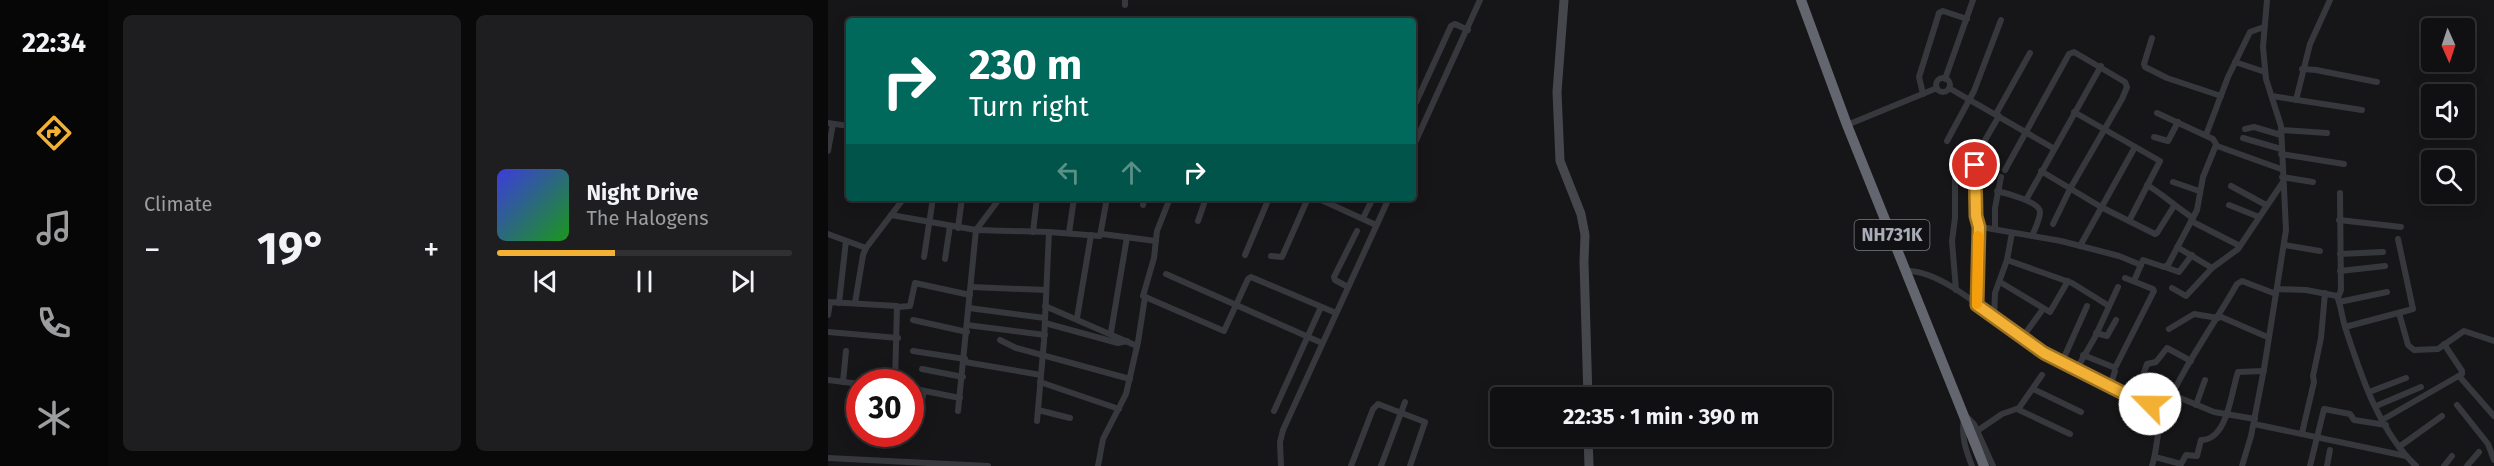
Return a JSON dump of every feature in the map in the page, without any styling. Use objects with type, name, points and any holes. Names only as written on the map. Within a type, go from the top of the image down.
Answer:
[{"type":"highway","name":"NH731K","points":[[1802,1],[1847,125],[1984,466]]},
{"type":"street","points":[[1416,141],[1480,0]]},
{"type":"street","points":[[1564,0],[1557,92],[1560,160],[1581,214],[1585,235],[1588,387]]},
{"type":"street","points":[[1937,88],[1938,82],[1945,79],[1973,0]]},
{"type":"street","points":[[2242,466],[2264,371],[2286,224],[2281,133],[2265,72],[2262,47],[2266,0]]},
{"type":"street","points":[[2295,100],[2310,44],[2330,0]]},
{"type":"street","points":[[1923,94],[1919,77],[1939,13],[1943,11],[1967,18]]},
{"type":"street","points":[[1947,141],[1970,99],[2001,20]]},
{"type":"street","points":[[1416,102],[1451,26],[1455,24],[1468,30]]},
{"type":"street","points":[[2206,135],[2235,62],[2250,32],[2264,27]]},
{"type":"street","points":[[2152,38],[2145,67],[2167,78],[2221,96]]},
{"type":"street","points":[[2005,170],[2069,54],[2074,52],[2101,66],[2127,84],[2122,99],[2070,189],[2053,224]]},
{"type":"street","points":[[1977,154],[2030,53]]},
{"type":"street","points":[[2235,62],[2265,72]]},
{"type":"street","points":[[2026,200],[2053,148],[2101,66]]},
{"type":"street","points":[[2302,69],[2377,82]]},
{"type":"street","points":[[1945,79],[1949,82],[1949,88]]},
{"type":"street","points":[[1847,125],[1937,88]]},
{"type":"street","points":[[1937,88],[1944,92],[1949,88]]},
{"type":"street","points":[[1949,88],[2053,148]]},
{"type":"street","points":[[2272,96],[2362,110]]},
{"type":"street","points":[[2074,112],[2160,161],[2129,221]]},
{"type":"street","points":[[2157,114],[2206,135],[2214,140],[2216,145],[2282,176],[2313,182]]},
{"type":"street","points":[[2154,137],[2168,141],[2178,122]]},
{"type":"street","points":[[828,151],[831,123],[846,126]]},
{"type":"street","points":[[2246,129],[2254,127],[2281,133],[2327,133]]},
{"type":"street","points":[[2243,138],[2281,152],[2344,164]]},
{"type":"street","points":[[2165,267],[2197,210],[2204,172],[2216,145]]},
{"type":"street","points":[[2080,246],[2135,147]]},
{"type":"street","points":[[1975,165],[1976,216],[1979,227],[1977,305]]},
{"type":"street","points":[[2041,171],[2101,207],[2157,233],[2174,206]]},
{"type":"street","points":[[1955,173],[1955,218],[1952,241],[1956,290]]},
{"type":"street","points":[[2172,288],[2186,296],[2212,268],[2240,246],[2282,176]]},
{"type":"street","points":[[1995,229],[1995,208],[2001,177]]},
{"type":"street","points":[[2173,182],[2199,192]]},
{"type":"street","points":[[2147,186],[2168,198],[2174,206],[2192,220],[2240,246]]},
{"type":"street","points":[[2231,186],[2266,205]]},
{"type":"street","points":[[1997,191],[2026,200],[2040,210],[2032,236]]},
{"type":"street","points":[[2340,193],[2341,290],[2339,300],[2345,327],[2369,392],[2384,422],[2399,447],[2416,466]]},
{"type":"street","points":[[855,303],[862,255],[901,201]]},
{"type":"street","points":[[924,257],[933,201]]},
{"type":"street","points":[[945,259],[961,201]]},
{"type":"street","points":[[958,411],[965,361],[976,230],[998,201]]},
{"type":"street","points":[[1033,232],[1037,201]]},
{"type":"street","points":[[1069,233],[1074,201]]},
{"type":"street","points":[[1102,234],[1107,201]]},
{"type":"street","points":[[1098,466],[1103,439],[1119,409],[1130,380],[1145,297],[1143,295],[1154,258],[1157,231],[1169,201]]},
{"type":"street","points":[[1198,221],[1205,201]]},
{"type":"street","points":[[1245,255],[1268,201]]},
{"type":"street","points":[[1271,256],[1282,257],[1307,201]]},
{"type":"street","points":[[1324,201],[1377,225]]},
{"type":"street","points":[[1363,218],[1371,201]]},
{"type":"street","points":[[1281,466],[1281,436],[1388,201]]},
{"type":"street","points":[[2229,205],[2259,217]]},
{"type":"street","points":[[891,215],[976,230],[1102,234],[1156,241]]},
{"type":"street","points":[[2339,220],[2401,227]]},
{"type":"street","points":[[1979,227],[2080,246],[2119,256],[2141,265]]},
{"type":"street","points":[[1348,287],[1335,280],[1334,277],[1357,231]]},
{"type":"street","points":[[1036,420],[1045,335],[1049,232]]},
{"type":"street","points":[[1994,318],[1995,293],[2007,260],[2012,233]]},
{"type":"street","points":[[828,234],[866,248]]},
{"type":"street","points":[[1077,318],[1091,235]]},
{"type":"street","points":[[1110,332],[1127,237]]},
{"type":"street","points":[[2345,327],[2412,310],[2398,239]]},
{"type":"street","points":[[839,303],[846,241]]},
{"type":"street","points":[[2284,245],[2320,251]]},
{"type":"street","points":[[2177,247],[2212,268]]},
{"type":"street","points":[[2340,254],[2383,252]]},
{"type":"street","points":[[2134,281],[2145,260],[2179,272],[2192,255]]},
{"type":"street","points":[[2007,260],[2068,281],[2109,306]]},
{"type":"street","points":[[2340,271],[2385,266]]},
{"type":"street","points":[[1906,271],[1924,272],[1956,290],[2022,338],[2062,362],[2135,399],[2165,410]]},
{"type":"street","points":[[1166,274],[1322,343]]},
{"type":"street","points":[[1145,297],[1224,332],[1251,277],[1336,313]]},
{"type":"street","points":[[2083,355],[2113,367],[2116,366],[2154,291],[2124,278]]},
{"type":"street","points":[[2000,282],[2051,312],[2068,281]]},
{"type":"street","points":[[2152,466],[2158,430],[2165,410],[2191,361],[2239,282],[2277,291],[2325,293],[2339,300],[2387,292]]},
{"type":"street","points":[[828,315],[829,302],[910,306],[915,283],[970,295]]},
{"type":"street","points":[[970,287],[1046,290]]},
{"type":"street","points":[[2076,370],[2118,287]]},
{"type":"street","points":[[2302,433],[2314,382],[2325,293]]},
{"type":"street","points":[[1045,306],[1110,332],[1137,346]]},
{"type":"street","points":[[2062,362],[2087,306]]},
{"type":"street","points":[[896,369],[898,307]]},
{"type":"street","points":[[1274,411],[1321,307]]},
{"type":"street","points":[[969,308],[1045,320],[1118,343],[1127,341]]},
{"type":"street","points":[[2022,338],[2043,309]]},
{"type":"street","points":[[2399,313],[2410,348],[2433,350],[2464,331],[2494,341]]},
{"type":"street","points":[[2169,329],[2194,314],[2218,317],[2265,336]]},
{"type":"street","points":[[913,320],[967,329],[1045,335]]},
{"type":"street","points":[[2096,333],[2107,336],[2116,320]]},
{"type":"street","points":[[828,332],[898,338]]},
{"type":"street","points":[[1000,340],[1016,348],[1130,380]]},
{"type":"street","points":[[2310,466],[2324,409],[2350,414],[2354,420],[2384,422],[2459,376],[2462,371],[2444,344]]},
{"type":"street","points":[[2135,399],[2147,364],[2156,362],[2167,348],[2191,361]]},
{"type":"street","points":[[843,382],[846,351]]},
{"type":"street","points":[[913,351],[1041,379],[1119,409]]},
{"type":"street","points":[[924,369],[963,377]]},
{"type":"street","points":[[2110,387],[2115,371]]},
{"type":"street","points":[[2155,457],[2182,465],[2186,455],[2197,456],[2200,441],[2208,439],[2219,429],[2227,415],[2238,372],[2264,371]]},
{"type":"street","points":[[1977,431],[1998,417],[2017,409],[2042,375]]},
{"type":"street","points":[[2459,376],[2494,416]]},
{"type":"street","points":[[2369,392],[2406,378]]},
{"type":"street","points":[[828,380],[846,382]]},
{"type":"street","points":[[2196,405],[2205,380]]},
{"type":"street","points":[[2376,406],[2421,387]]},
{"type":"street","points":[[2032,389],[2081,412]]},
{"type":"street","points":[[924,391],[960,398]]},
{"type":"street","points":[[2173,395],[2227,415],[2406,456]]},
{"type":"street","points":[[1381,466],[1405,402]]},
{"type":"street","points":[[1351,466],[1375,406],[1378,404],[1425,422],[1410,466]]},
{"type":"street","points":[[2457,405],[2488,444],[2494,460]]},
{"type":"street","points":[[2017,409],[2070,434]]},
{"type":"street","points":[[1038,410],[1070,418]]},
{"type":"street","points":[[1972,466],[1962,429],[1965,416],[1974,424],[1993,466]]},
{"type":"street","points":[[2399,447],[2442,416]]},
{"type":"street","points":[[2490,451],[2494,444]]},
{"type":"street","points":[[1588,447],[1589,466]]},
{"type":"street","points":[[2327,466],[2330,450]]},
{"type":"street","points":[[2467,466],[2480,452]]},
{"type":"street","points":[[2444,466],[2452,456]]},
{"type":"street","points":[[828,458],[988,466]]},
{"type":"slow traffic","points":[[1977,304],[1978,236]]},
{"type":"route","points":[[1975,165],[1976,216],[1979,227],[1977,305],[2044,353],[2135,399],[2150,404]]}]
